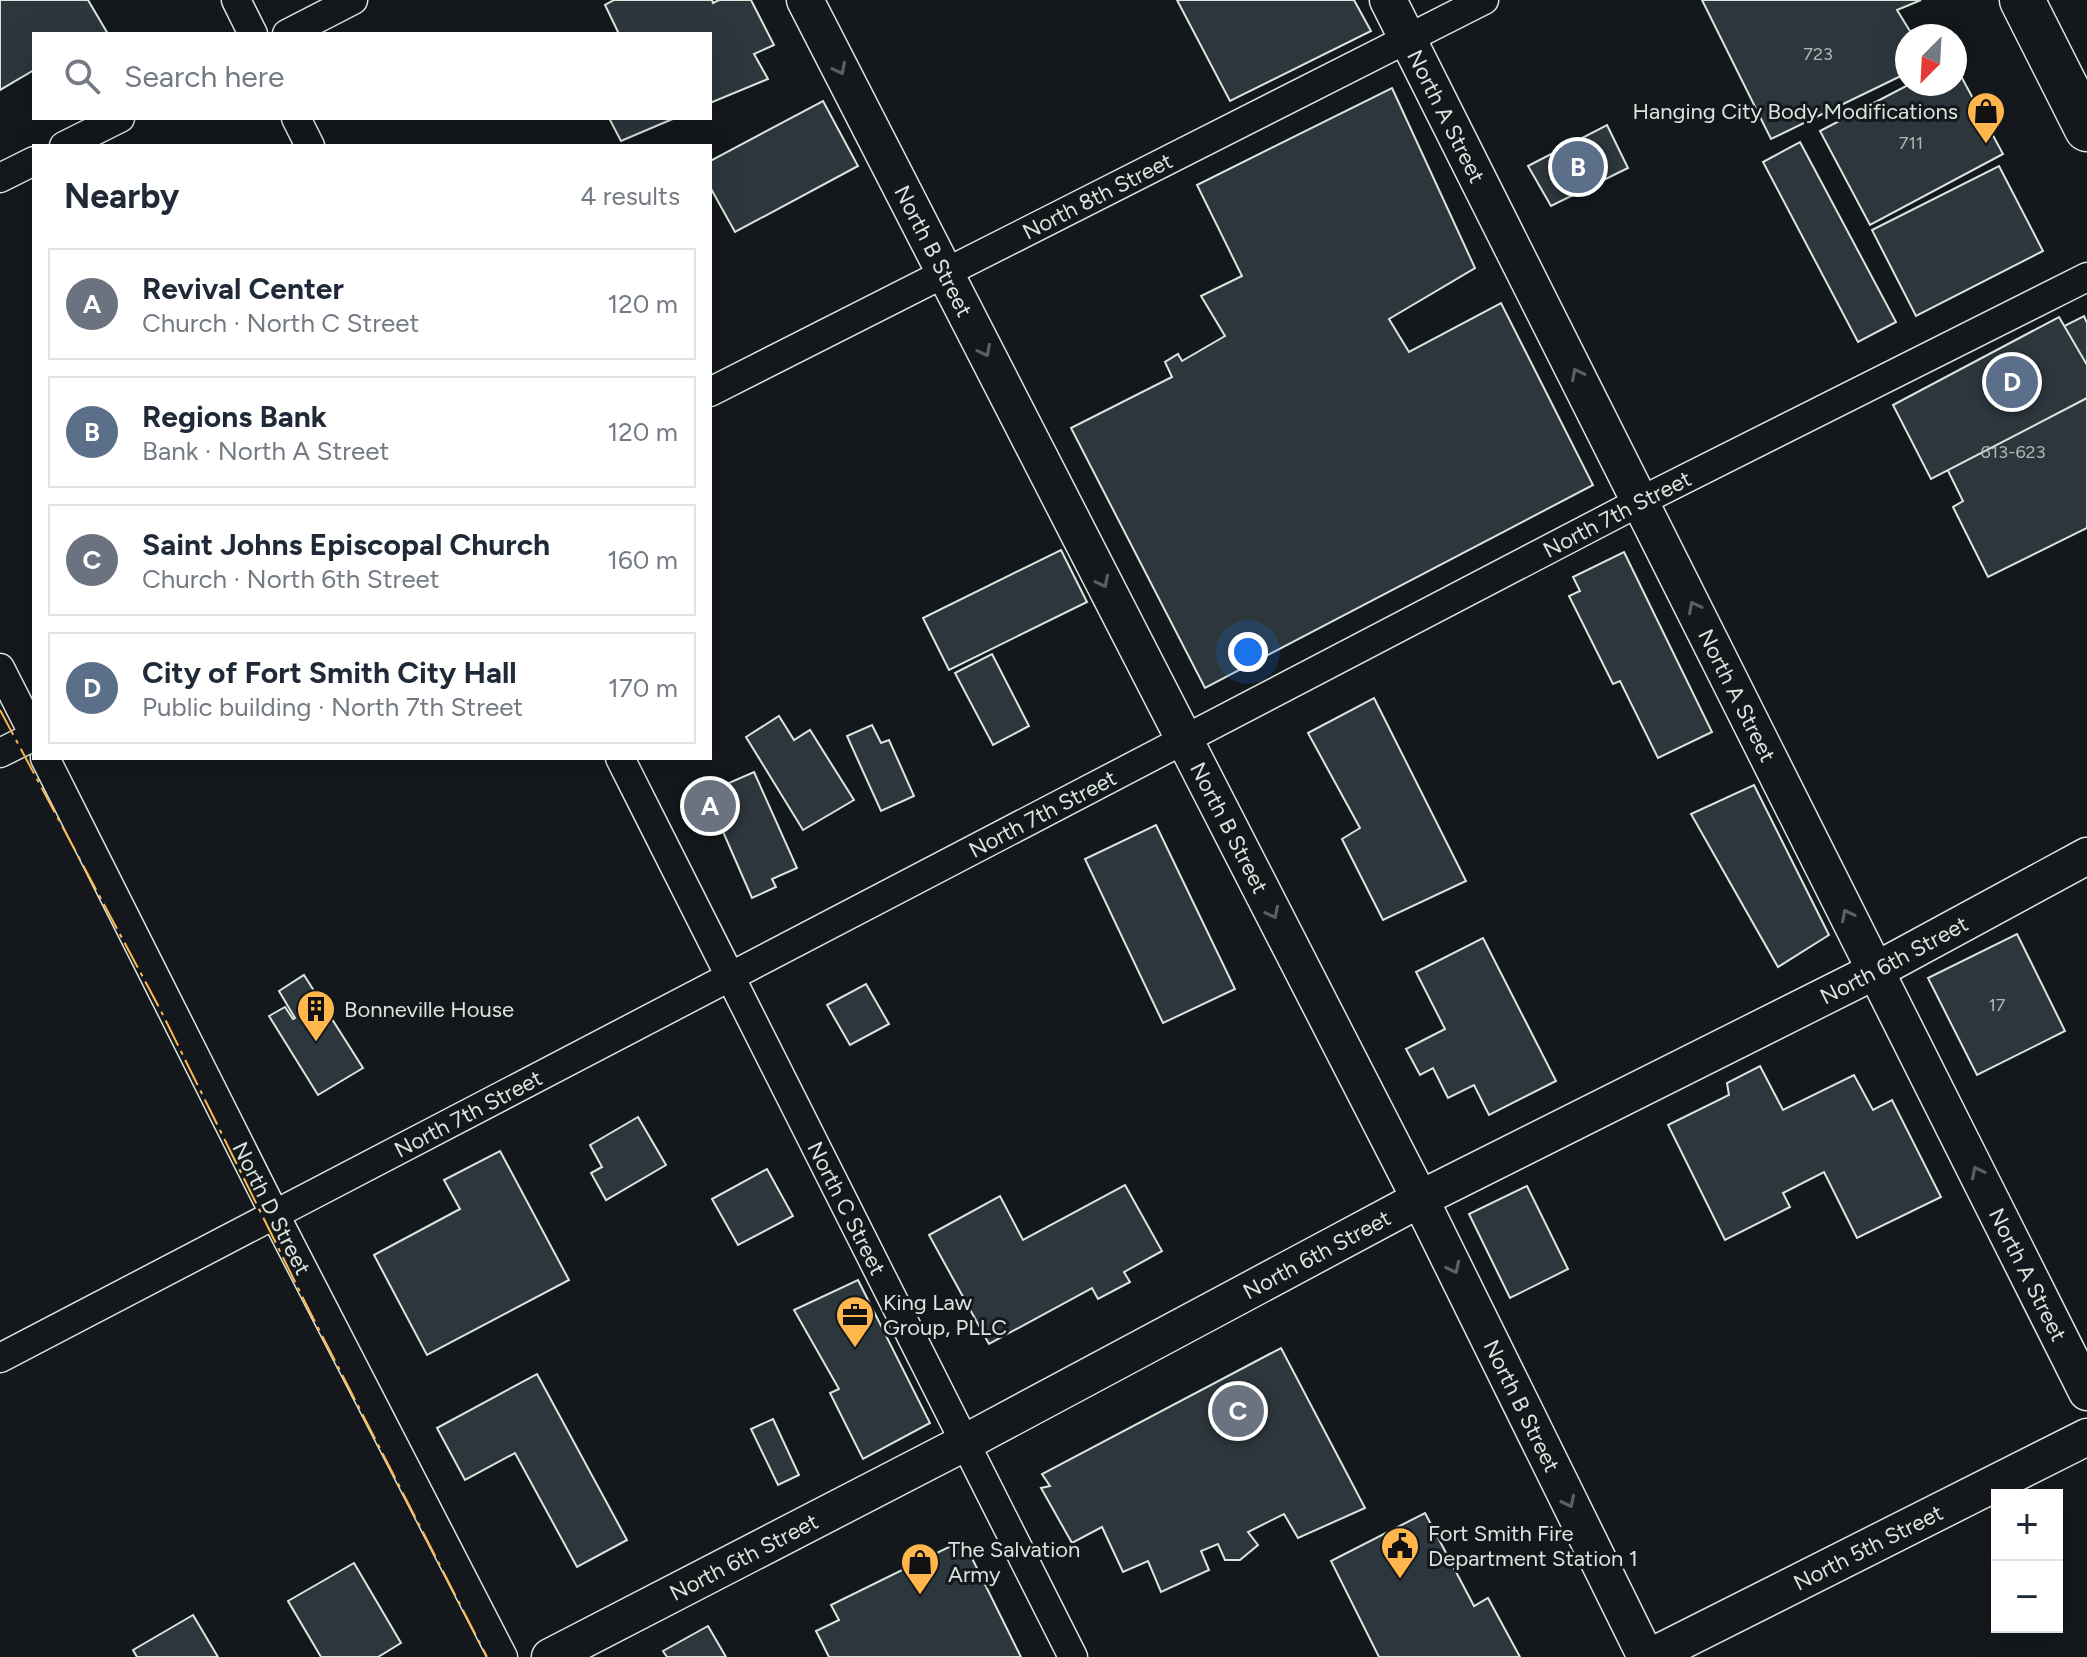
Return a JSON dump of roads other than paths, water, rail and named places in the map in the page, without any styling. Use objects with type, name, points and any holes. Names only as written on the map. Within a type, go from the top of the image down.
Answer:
[{"type":"main road","points":[[2022,0],[2087,129]]},
{"type":"street","points":[[236,0],[252,32]]},
{"type":"street","points":[[291,32],[353,0]]},
{"type":"street","name":"North B Street","points":[[805,0],[1420,1199],[1648,1657]]},
{"type":"street","name":"North A Street","points":[[1388,0],[2087,1392]]},
{"type":"street","name":"North 8th Street","points":[[712,391],[1484,0]]},
{"type":"street","points":[[68,144],[116,120]]},
{"type":"street","points":[[297,120],[309,144]]},
{"type":"street","points":[[0,178],[32,162]]},
{"type":"street","name":"North 7th Street","points":[[0,1358],[1641,501],[2087,277]]},
{"type":"street","points":[[0,668],[32,732]]},
{"type":"street","points":[[0,753],[32,737]]},
{"type":"street","name":"North D Street","points":[[46,760],[275,1215],[503,1657]]},
{"type":"street","name":"North C Street","points":[[621,760],[1073,1657]]},
{"type":"street","name":"North 6th Street","points":[[550,1657],[966,1442],[1420,1199],[1875,971],[2087,856]]},
{"type":"street","name":"North 5th Street","points":[[1648,1657],[2087,1437]]},
{"type":"place","name":"Hanging City Body Modifications","points":[[1986,145]]},
{"type":"place","name":"Regions Bank","points":[[1578,167]]},
{"type":"place","name":"City of Fort Smith City Hall","points":[[2012,382]]},
{"type":"place","name":"Revival Center","points":[[710,806]]},
{"type":"place","name":"Bonneville House","points":[[316,1043]]},
{"type":"place","name":"King Law Group, PLLC","points":[[855,1349]]},
{"type":"place","name":"Saint Johns Episcopal Church","points":[[1238,1411]]},
{"type":"place","name":"Fort Smith Fire Department Station 1","points":[[1400,1580]]},
{"type":"place","name":"The Salvation Army","points":[[920,1596]]}]
